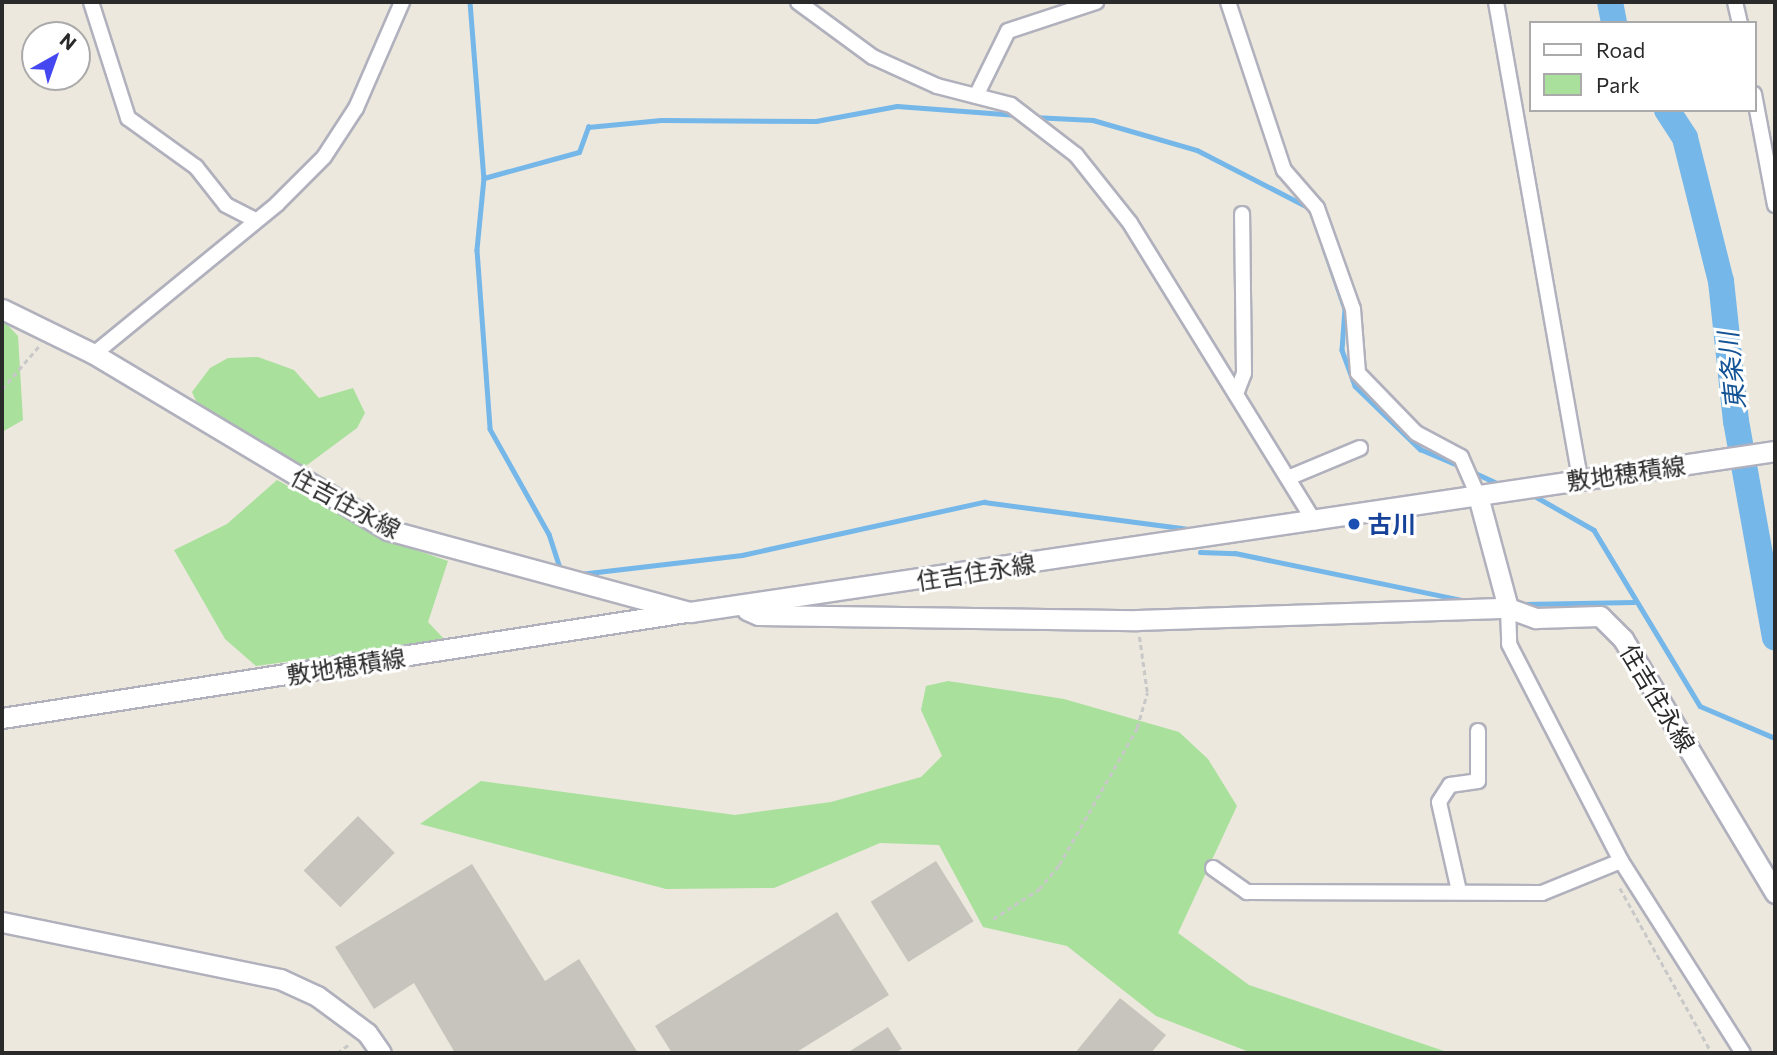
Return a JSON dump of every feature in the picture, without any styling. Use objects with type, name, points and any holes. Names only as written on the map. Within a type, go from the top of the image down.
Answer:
[{"type":"main road","name":"住吉住永線","points":[[2,309],[94,354],[388,530],[690,611],[739,607],[1315,523],[1478,496]]},
{"type":"main road","name":"敷地穂積線","points":[[1478,496],[1775,450]]},
{"type":"main road","points":[[1478,496],[1508,608]]},
{"type":"main road","name":"住吉住永線","points":[[739,607],[758,615],[1137,620],[1508,608],[1536,618],[1600,617],[1623,639],[1775,893]]},
{"type":"main road","name":"敷地穂積線","points":[[2,718],[690,611]]},
{"type":"main road","points":[[2,922],[280,979],[317,996],[367,1033],[381,1053]]},
{"type":"street","points":[[91,2],[128,118],[196,167],[226,205],[256,220]]},
{"type":"street","points":[[94,354],[256,220],[324,157],[356,108],[402,2]]},
{"type":"street","points":[[798,2],[873,57],[976,96],[1011,105],[1090,171],[1130,223],[1315,523]]},
{"type":"street","points":[[976,96],[1008,31],[1096,2]]},
{"type":"street","points":[[1228,2],[1284,170],[1317,208],[1349,296],[1358,373],[1416,433],[1461,457],[1478,496]]},
{"type":"street","points":[[1496,2],[1580,479]]},
{"type":"street","points":[[1756,105],[1775,205]]},
{"type":"street","points":[[1236,394],[1244,373],[1242,214]]},
{"type":"street","points":[[1288,478],[1360,448]]},
{"type":"street","points":[[1508,608],[1509,644],[1615,864],[1743,1053]]},
{"type":"street","points":[[1458,891],[1439,802],[1451,785],[1478,781],[1478,731]]},
{"type":"street","points":[[1213,868],[1247,892],[1542,892],[1615,864]]},
{"type":"path","points":[[2,389],[54,335]]},
{"type":"path","points":[[993,919],[1039,889],[1059,865],[1138,728],[1147,692],[1137,620]]},
{"type":"path","points":[[1615,864],[1647,944],[1712,1053]]},
{"type":"green space","points":[[2,319],[18,336],[23,420],[2,432]]},
{"type":"green space","points":[[258,357],[294,370],[319,398],[353,388],[365,413],[357,428],[299,471],[201,412],[192,392],[210,368],[228,358]]},
{"type":"green space","points":[[277,480],[384,539],[448,561],[428,622],[445,640],[256,666],[225,639],[174,550],[227,524]]},
{"type":"green space","points":[[948,681],[1064,699],[1179,732],[1208,759],[1237,806],[1178,933],[1249,985],[1450,1053],[1252,1053],[1156,1016],[1067,946],[983,927],[939,845],[880,843],[774,888],[666,889],[420,824],[481,781],[735,815],[831,802],[921,777],[942,756],[921,710],[926,686]]},
{"type":"building","points":[[358,816],[395,853],[340,907],[304,870]]},
{"type":"building","points":[[936,861],[974,921],[908,962],[871,902]]},
{"type":"building","points":[[472,864],[545,981],[579,959],[638,1053],[455,1053],[414,983],[374,1009],[335,947]]},
{"type":"building","points":[[837,912],[889,995],[795,1053],[672,1053],[655,1026]]},
{"type":"building","points":[[1120,998],[1166,1035],[1151,1053],[1075,1053]]},
{"type":"building","points":[[888,1027],[902,1049],[894,1053],[847,1053]]},
{"type":"waterway","points":[[470,2],[484,178],[477,250],[490,429],[549,534],[561,571]]},
{"type":"waterway","name":"東条川","points":[[1610,2],[1614,21]]},
{"type":"waterway","points":[[484,178],[579,152],[588,127],[661,120],[816,121],[897,106],[1017,115]]},
{"type":"waterway","name":"東条川","points":[[1668,112],[1685,138],[1721,281],[1736,421],[1775,638]]},
{"type":"waterway","points":[[1033,117],[1093,120],[1197,150],[1306,206]]},
{"type":"waterway","points":[[1324,248],[1345,309],[1342,350],[1355,386],[1420,449],[1460,466]]},
{"type":"waterway","points":[[1471,471],[1501,485]]},
{"type":"waterway","points":[[1533,495],[1594,530],[1700,706],[1775,738]]},
{"type":"waterway","points":[[580,574],[742,555],[984,502],[1190,529]]},
{"type":"waterway","points":[[1200,552],[1235,553],[1467,601]]},
{"type":"waterway","points":[[1520,604],[1634,602]]},
{"type":"place","name":"古川","points":[[1354,524]]}]
